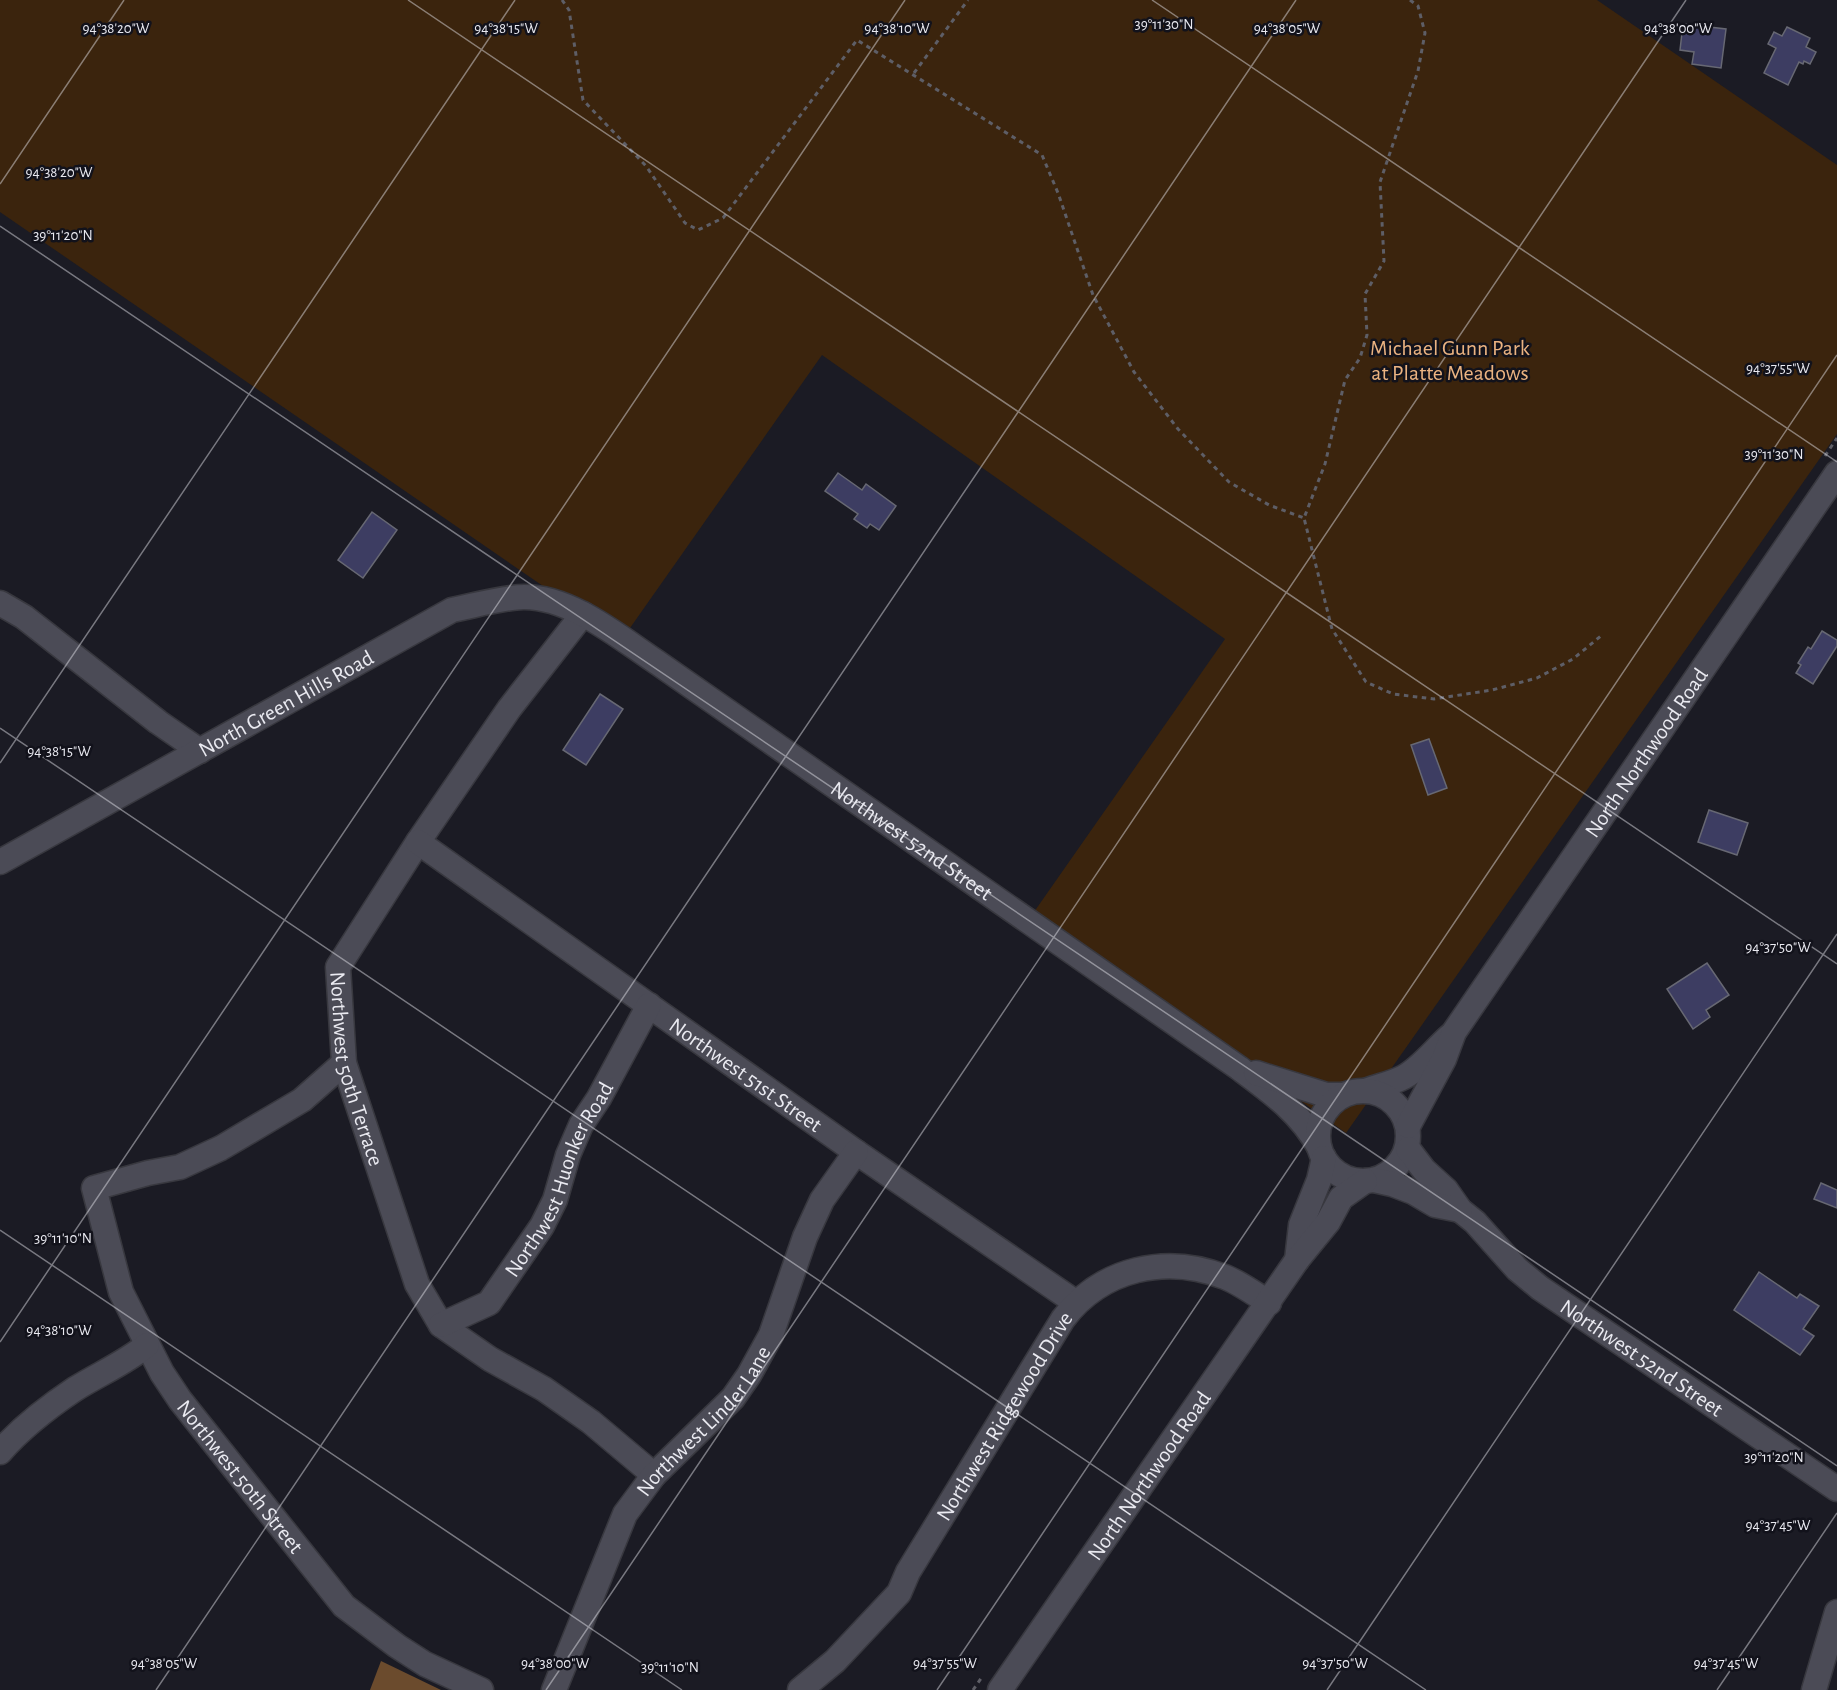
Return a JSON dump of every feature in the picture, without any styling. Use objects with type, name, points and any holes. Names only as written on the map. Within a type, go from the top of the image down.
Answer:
[{"type":"street","name":"North Northwood Road","points":[[1408,1138],[1454,1032],[1837,473]]},
{"type":"street","name":"North Green Hills Road","points":[[0,862],[452,610],[523,597],[549,600],[583,614]]},
{"type":"street","points":[[0,603],[24,617],[158,722],[200,751]]},
{"type":"street","name":"Northwest 50th Terrace","points":[[583,614],[509,709],[418,842],[338,967],[344,1063],[417,1284],[441,1325],[490,1359],[544,1389],[591,1422],[654,1475]]},
{"type":"street","name":"Northwest 52nd Street","points":[[583,614],[658,663],[1239,1068],[1294,1111],[1310,1130],[1322,1153]]},
{"type":"street","name":"Northwest 51st Street","points":[[418,842],[856,1152],[1075,1302]]},
{"type":"street","name":"Northwest Huonker Road","points":[[441,1325],[489,1303],[543,1226],[555,1200],[568,1155],[581,1125],[599,1098],[649,1005]]},
{"type":"street","name":"North Northwood Road","points":[[1368,1090],[1402,1078],[1416,1069],[1454,1032]]},
{"type":"street","name":"Northwest 50th Street","points":[[344,1063],[302,1100],[221,1148],[180,1167],[94,1188],[121,1292],[162,1373],[180,1400],[344,1605],[406,1652],[455,1679],[481,1690]]},
{"type":"street","name":"Northwest 52nd Street","points":[[1239,1068],[1326,1095],[1342,1095]]},
{"type":"street","points":[[1368,1090],[1393,1101],[1403,1113],[1408,1138],[1395,1169],[1370,1181],[1343,1176],[1332,1169],[1322,1153],[1318,1135],[1324,1112],[1332,1102],[1342,1095],[1368,1090]]},
{"type":"street","name":"Northwest 52nd Street","points":[[1408,1138],[1424,1170],[1446,1190],[1460,1210],[1475,1221],[1517,1269],[1540,1288],[1837,1489]]},
{"type":"street","name":"Northwest Linder Lane","points":[[554,1690],[618,1528],[654,1475],[733,1398],[749,1375],[771,1335],[805,1237],[822,1200],[856,1152]]},
{"type":"street","name":"North Northwood Road","points":[[1297,1260],[1301,1225],[1319,1180],[1322,1153]]},
{"type":"street","name":"North Northwood Road","points":[[1000,1690],[1297,1260],[1328,1222],[1341,1198],[1370,1181]]},
{"type":"street","name":"Northwest 52nd Street","points":[[1370,1181],[1403,1188],[1435,1205],[1460,1210]]},
{"type":"street","name":"Northwest Ridgewood Drive","points":[[800,1690],[835,1660],[899,1593],[908,1572],[1075,1302],[1102,1282],[1158,1265],[1192,1269],[1224,1277],[1269,1303]]},
{"type":"street","points":[[0,1452],[40,1414],[75,1389],[135,1355],[147,1345]]},
{"type":"street","points":[[1814,1690],[1837,1612]]},
{"type":"path","points":[[562,0],[569,10],[583,100],[646,166],[685,223],[698,230],[723,218],[857,40],[1042,155],[1058,193],[1093,295],[1134,372],[1178,429],[1229,482],[1269,505],[1304,518]]},
{"type":"path","points":[[914,74],[968,0]]},
{"type":"path","points":[[1410,0],[1418,6],[1425,33],[1418,71],[1380,182],[1384,261],[1365,294],[1367,334],[1360,358],[1345,380],[1325,464],[1304,518],[1332,629],[1366,682],[1393,694],[1434,699],[1492,690],[1537,678],[1573,659],[1602,635]]},
{"type":"green space","name":"Michael Gunn Park at Platte Meadows","points":[[0,0],[1597,0],[1837,165],[1837,434],[1346,1133],[1034,912],[1225,639],[822,355],[630,628],[588,604],[543,586],[0,212]]},
{"type":"shaded area","points":[[381,1661],[441,1690],[370,1690]]},
{"type":"building","points":[[1683,24],[1726,29],[1721,68],[1692,64],[1694,52],[1680,50]]},
{"type":"building","points":[[1787,27],[1810,38],[1806,47],[1816,52],[1810,64],[1804,61],[1803,64],[1799,62],[1788,85],[1764,73],[1776,48],[1768,44],[1774,32],[1782,36]]},
{"type":"building","points":[[838,473],[862,490],[866,484],[896,506],[879,530],[870,524],[867,528],[854,519],[858,514],[825,491]]},
{"type":"building","points":[[372,512],[397,530],[363,578],[338,560]]},
{"type":"building","points":[[1822,631],[1837,640],[1837,646],[1813,684],[1796,673],[1801,665],[1798,663],[1808,647],[1811,649]]},
{"type":"building","points":[[600,694],[623,709],[586,765],[563,750]]},
{"type":"building","points":[[1429,739],[1447,788],[1428,795],[1411,745]]},
{"type":"building","points":[[1709,810],[1748,823],[1737,855],[1698,842]]},
{"type":"building","points":[[1707,963],[1729,995],[1706,1010],[1710,1017],[1693,1029],[1667,989]]},
{"type":"building","points":[[1821,1183],[1837,1190],[1837,1208],[1814,1199]]},
{"type":"building","points":[[1759,1272],[1797,1298],[1800,1294],[1819,1306],[1803,1329],[1814,1336],[1800,1355],[1734,1310]]}]
